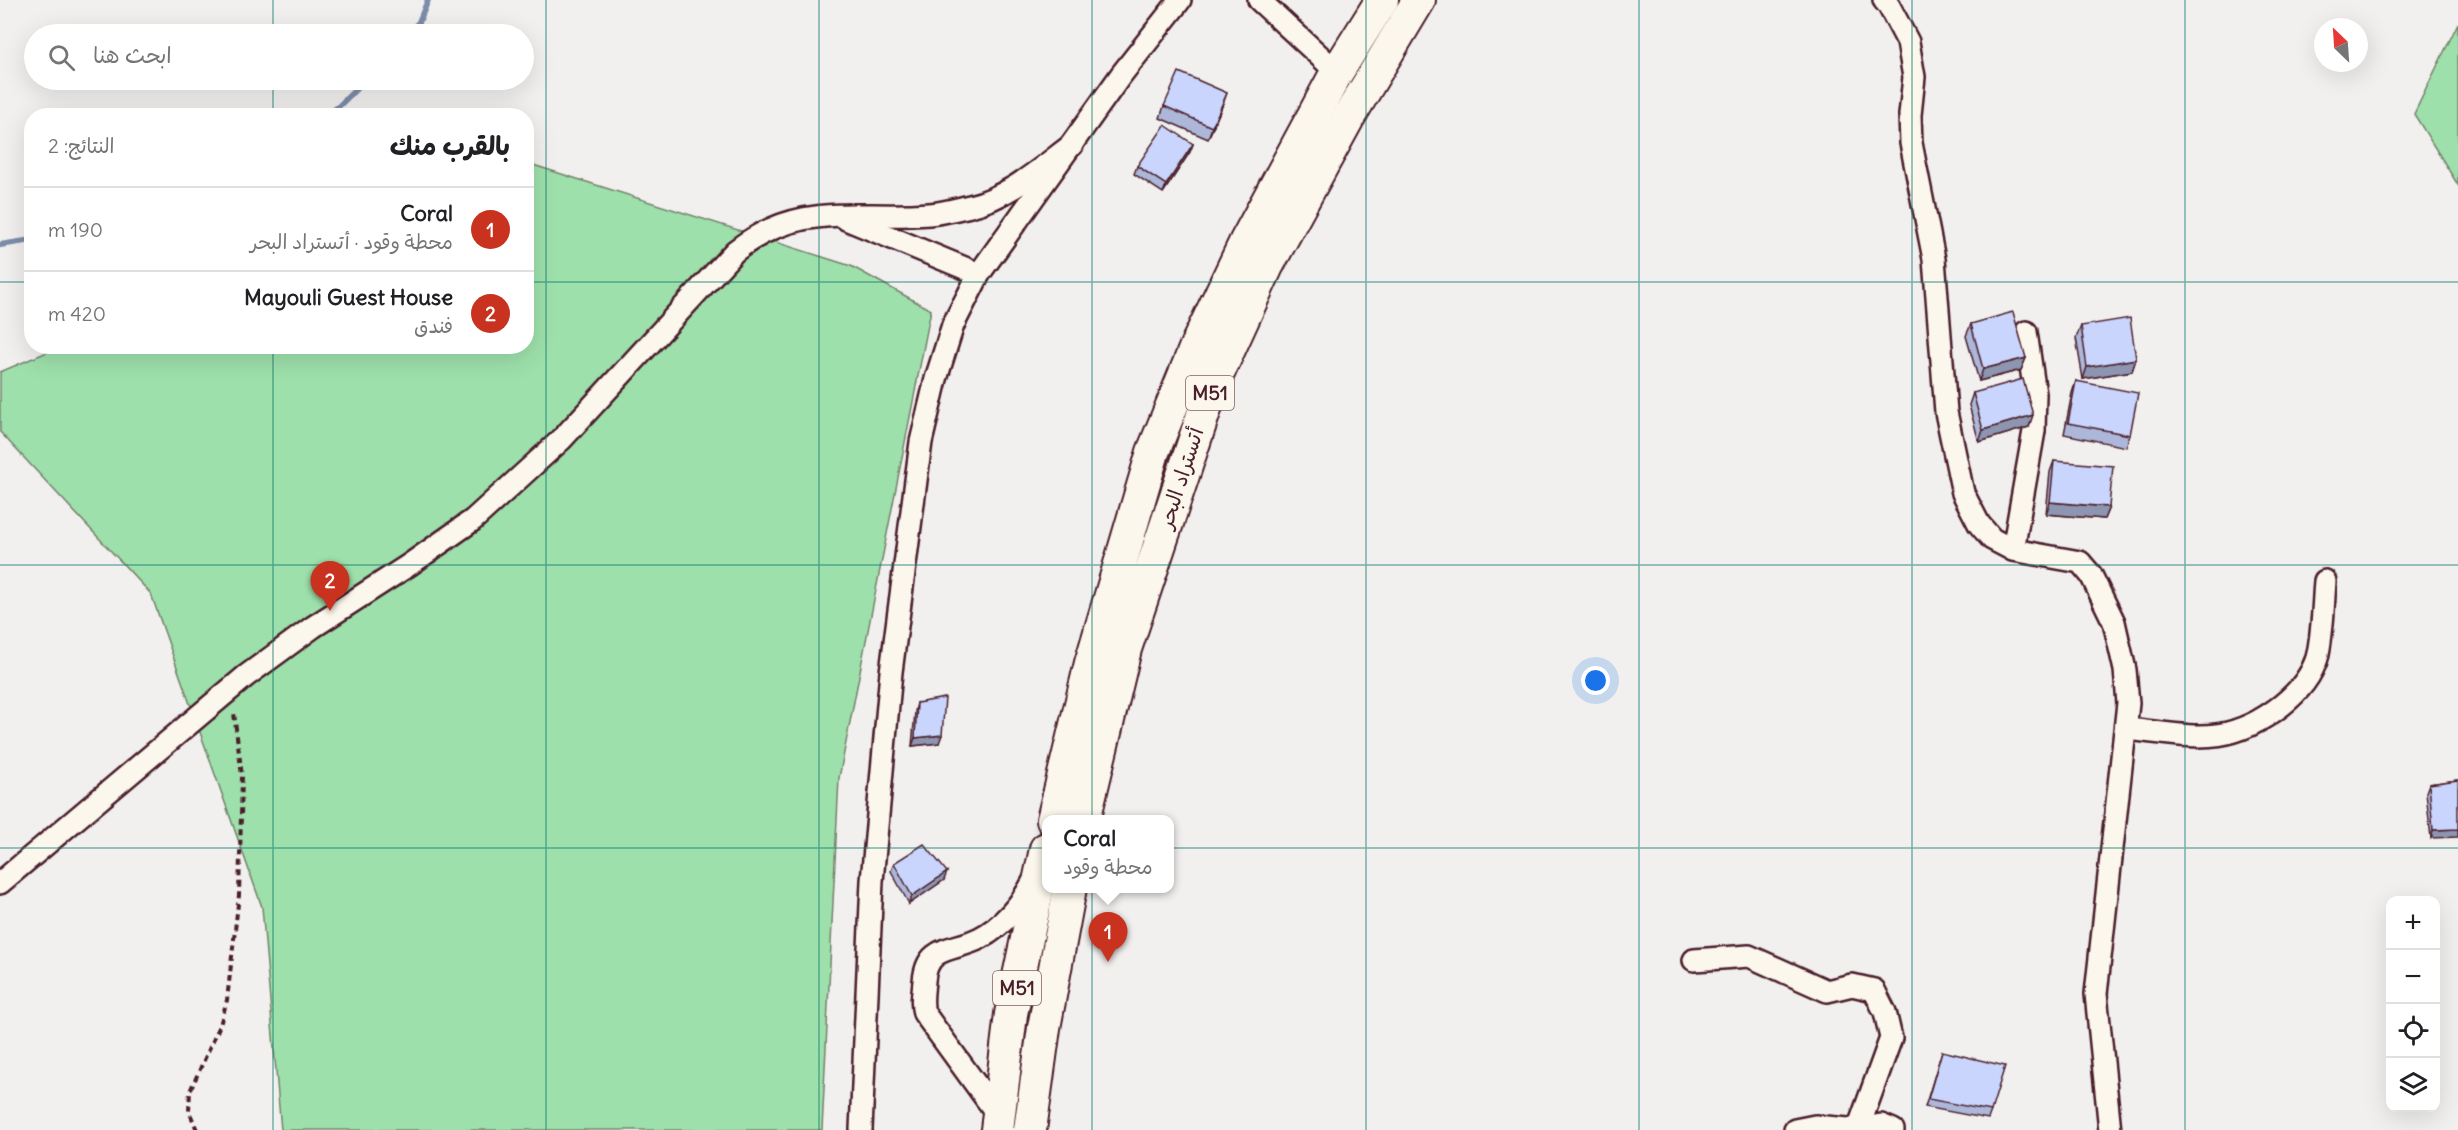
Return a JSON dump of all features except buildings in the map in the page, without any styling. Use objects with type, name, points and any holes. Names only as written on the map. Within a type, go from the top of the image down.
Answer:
[{"type":"highway","name":"أتستراد البحر","points":[[1054,815],[1091,663],[1153,452],[1197,344],[1246,241],[1336,72],[1382,0]]},
{"type":"highway","name":"أتستراد البحر","points":[[1084,815],[1125,649],[1214,382],[1273,256],[1348,118],[1419,0]]},
{"type":"highway","name":"M51","points":[[997,1123],[1011,1014],[1042,869]]},
{"type":"highway","name":"M51","points":[[1030,1130],[1044,1028],[1069,893]]},
{"type":"street","points":[[861,1130],[872,881],[891,672],[921,442],[936,379],[953,325],[979,274],[1121,75],[1180,0]]},
{"type":"street","points":[[1259,0],[1336,72]]},
{"type":"street","points":[[1884,0],[1908,42],[1914,77],[1910,115],[1911,143],[1934,259],[1946,412],[1963,493],[1979,524],[1992,539],[2013,550],[2080,562],[2091,575],[2114,622],[2126,670],[2128,703],[2126,729],[2096,994],[2110,1130]]},
{"type":"street","points":[[0,883],[231,688],[313,627],[410,565],[473,520],[562,439],[654,337],[735,251],[748,241],[769,229],[800,218],[835,214],[931,214],[973,206],[1012,189],[1072,145]]},
{"type":"street","points":[[835,214],[979,274]]},
{"type":"street","points":[[2013,550],[2034,431],[2035,394],[2026,332]]},
{"type":"street","points":[[2126,729],[2204,736],[2229,734],[2251,727],[2271,713],[2290,698],[2310,675],[2317,658],[2325,580]]},
{"type":"street","points":[[997,1123],[924,1013],[922,1004],[925,967],[938,953],[980,938],[1006,917],[1030,888],[1042,860]]},
{"type":"street","points":[[1694,960],[1749,956],[1827,991],[1852,985],[1874,990],[1885,1012],[1891,1038],[1858,1129]]},
{"type":"street","points":[[1795,1130],[1815,1126],[1858,1129],[1881,1125],[1893,1130]]},
{"type":"path","points":[[197,1130],[189,1111],[190,1091],[220,1025],[227,1000],[239,895],[242,776],[231,688]]},
{"type":"green space","points":[[2458,23],[2458,185],[2414,114]]},
{"type":"green space","points":[[534,165],[851,266],[931,310],[839,778],[822,1130],[281,1130],[262,907],[151,594],[0,432],[0,372],[42,354],[534,354]]},
{"type":"waterway","points":[[417,24],[428,0]]},
{"type":"waterway","points":[[337,108],[355,90]]},
{"type":"waterway","points":[[0,245],[24,241]]},
{"type":"place","name":"Mayouli Guest House","points":[[330,611]]},
{"type":"place","name":"Coral","points":[[1108,962]]}]
